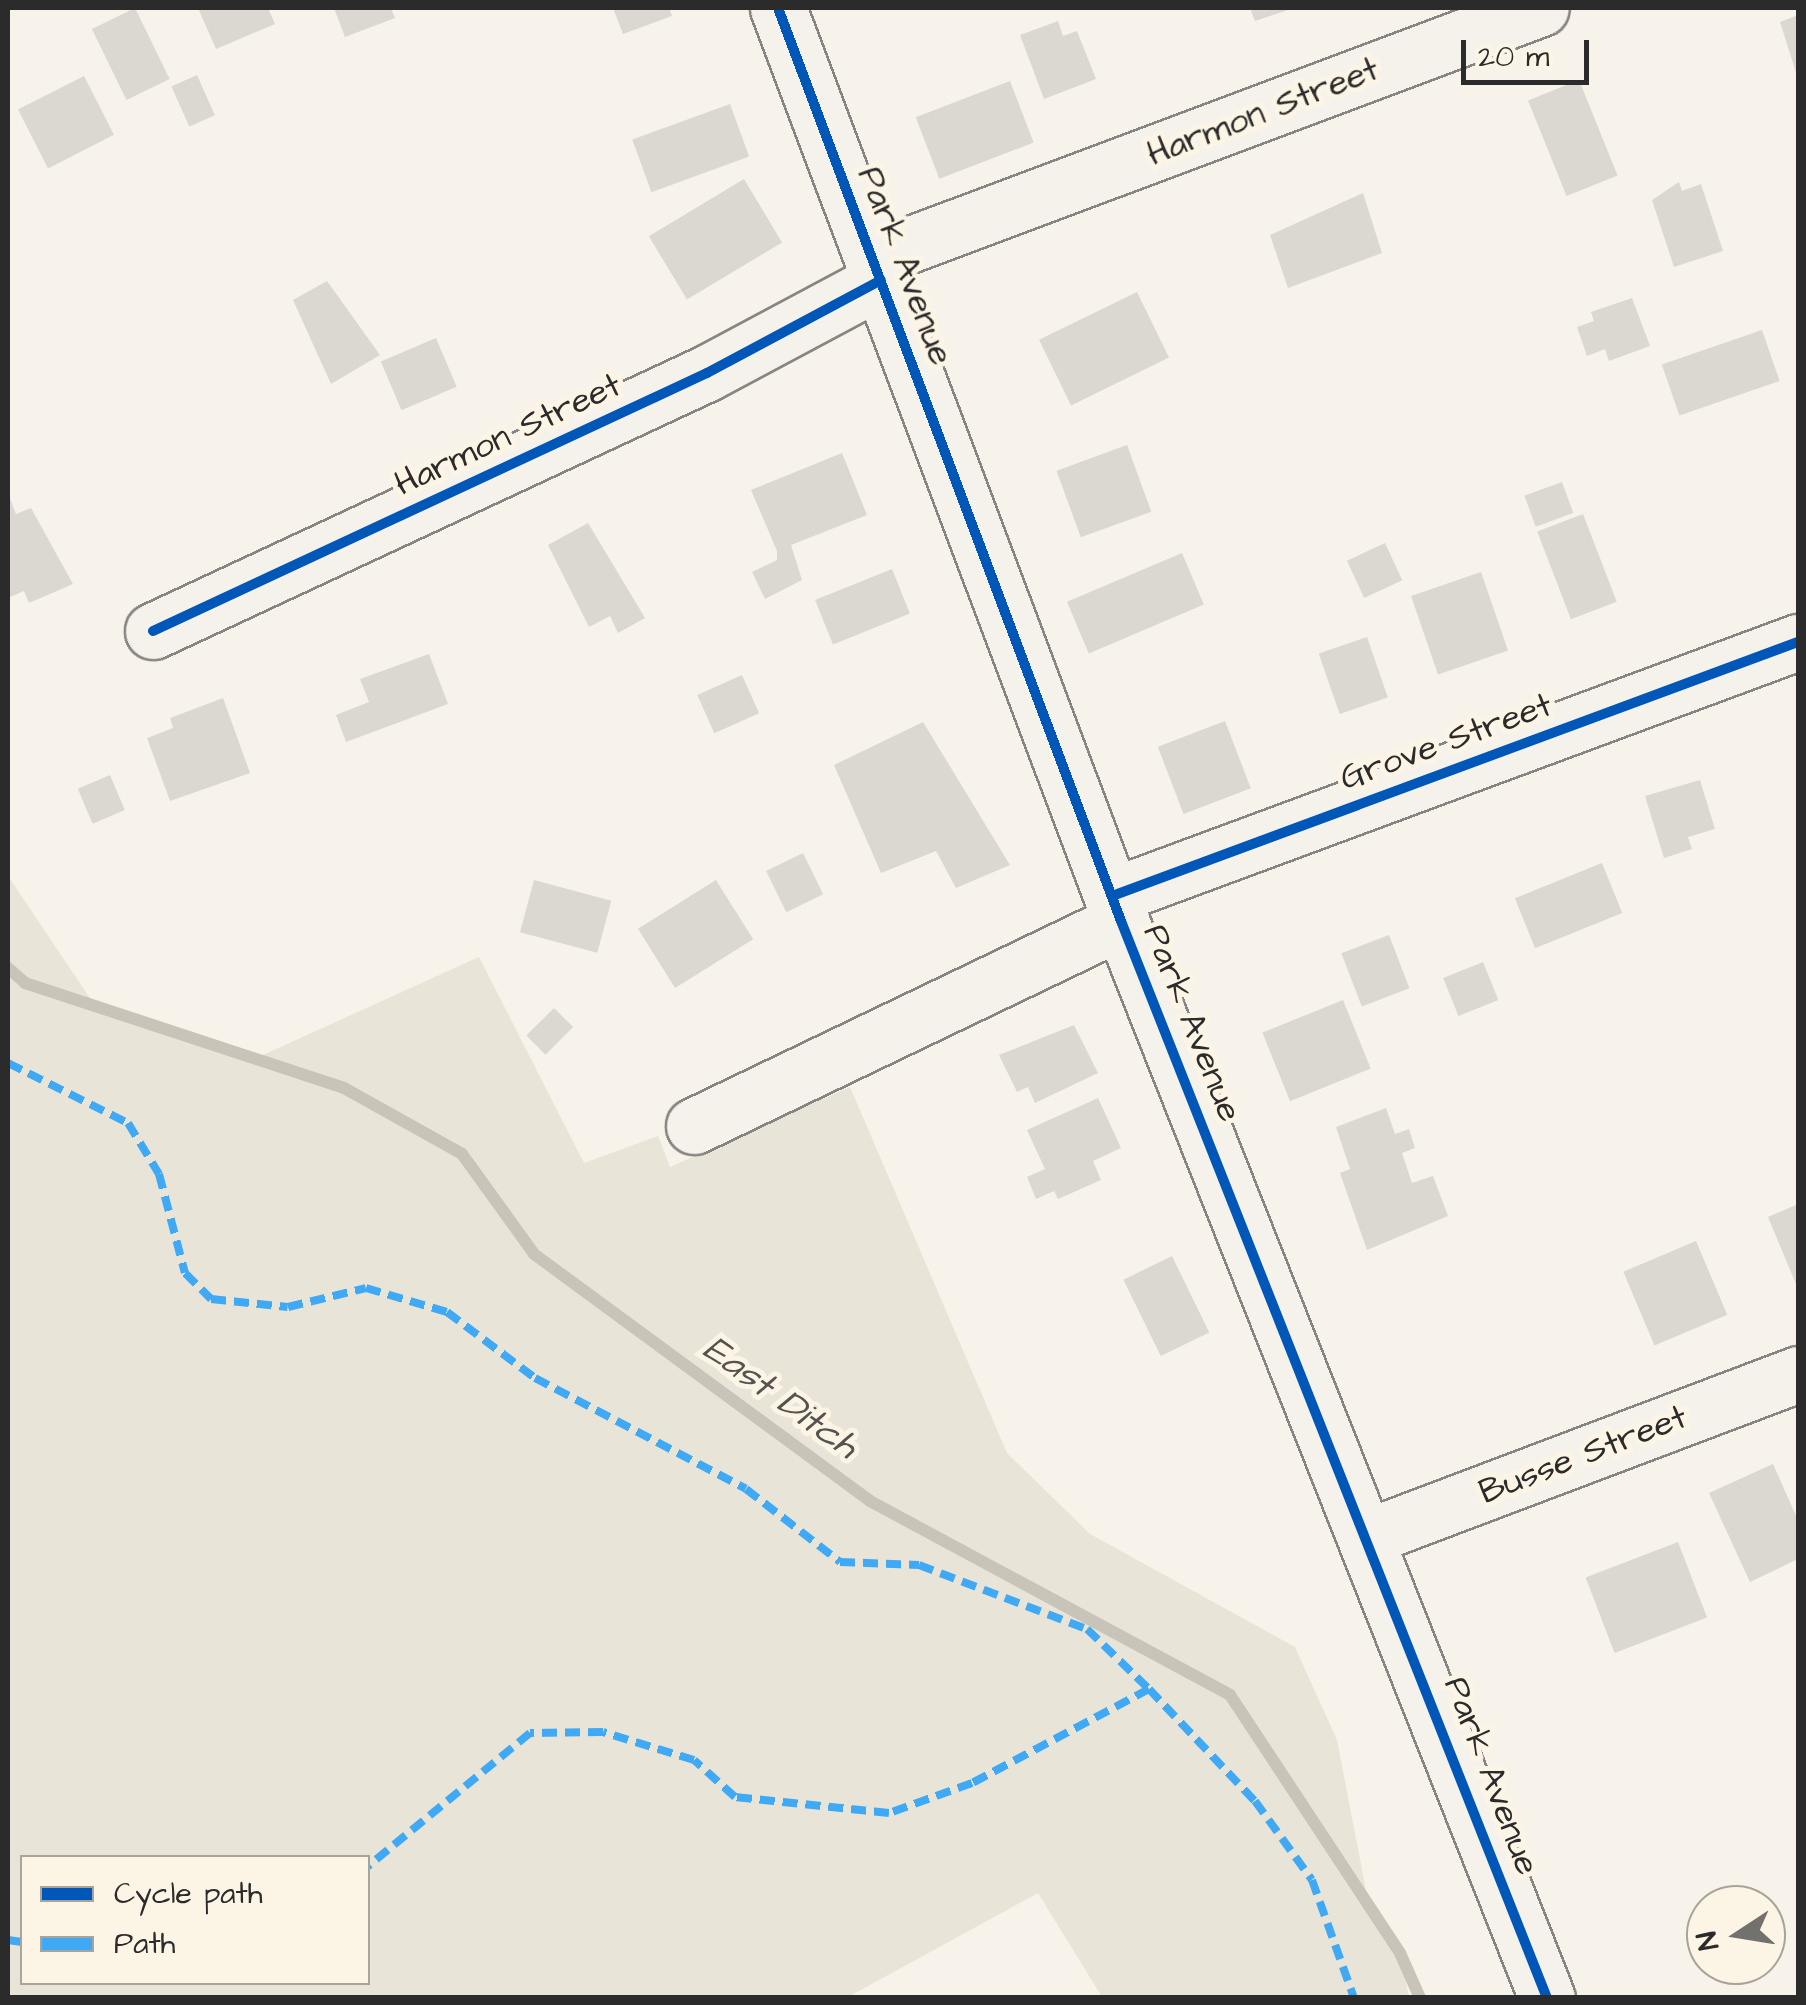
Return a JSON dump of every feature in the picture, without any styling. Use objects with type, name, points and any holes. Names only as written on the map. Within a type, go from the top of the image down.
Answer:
[{"type":"street","name":"Park Avenue","points":[[778,8],[1117,908],[1547,1998]]},
{"type":"street","name":"Harmon Street","points":[[153,631],[707,372],[877,269],[1540,8]]},
{"type":"street","name":"Grove Street","points":[[694,1126],[1117,908],[1798,642]]},
{"type":"street","name":"Busse Street","points":[[1367,1537],[1798,1374]]},
{"type":"shaded area","points":[[8,876],[96,1007],[254,1059],[479,957],[584,1163],[658,1136],[670,1167],[850,1087],[1007,1453],[1090,1534],[1295,1647],[1337,1740],[1369,1906],[1400,1953],[1409,1997],[1102,1997],[1038,1893],[848,1997],[8,1997]]},
{"type":"building","points":[[135,8],[170,79],[126,100],[92,29]]},
{"type":"building","points":[[198,8],[268,8],[275,24],[216,49]]},
{"type":"building","points":[[334,8],[391,8],[395,18],[345,37]]},
{"type":"building","points":[[613,8],[669,8],[672,16],[623,34]]},
{"type":"building","points":[[1250,8],[1294,8],[1255,21]]},
{"type":"building","points":[[1798,15],[1798,79],[1780,22]]},
{"type":"building","points":[[1058,21],[1063,36],[1077,31],[1096,79],[1044,99],[1020,35]]},
{"type":"building","points":[[197,75],[215,115],[189,127],[171,86]]},
{"type":"building","points":[[84,76],[114,135],[48,168],[18,110]]},
{"type":"building","points":[[1579,80],[1618,175],[1567,196],[1528,101]]},
{"type":"building","points":[[1010,81],[1034,143],[939,179],[916,117]]},
{"type":"building","points":[[730,104],[749,157],[651,192],[632,140]]},
{"type":"building","points":[[744,179],[782,242],[687,300],[649,236]]},
{"type":"building","points":[[1679,182],[1682,191],[1701,184],[1723,251],[1674,267],[1652,200]]},
{"type":"building","points":[[1363,193],[1382,253],[1288,288],[1270,235]]},
{"type":"building","points":[[327,281],[380,355],[331,384],[293,300]]},
{"type":"building","points":[[1137,292],[1169,358],[1071,405],[1039,340]]},
{"type":"building","points":[[1632,298],[1650,346],[1609,361],[1605,349],[1587,356],[1577,327],[1594,321],[1591,312]]},
{"type":"building","points":[[1762,330],[1780,381],[1679,416],[1662,365]]},
{"type":"building","points":[[436,338],[457,387],[401,410],[381,361]]},
{"type":"building","points":[[1127,445],[1151,512],[1081,537],[1057,471]]},
{"type":"building","points":[[842,453],[867,515],[791,545],[802,580],[765,599],[752,572],[777,560],[777,551],[751,490]]},
{"type":"building","points":[[1562,482],[1573,513],[1536,527],[1524,496]]},
{"type":"building","points":[[8,493],[16,514],[31,508],[73,584],[29,603],[24,591],[8,598]]},
{"type":"building","points":[[1583,514],[1617,602],[1571,619],[1537,532]]},
{"type":"building","points":[[588,523],[645,618],[618,633],[610,616],[589,627],[548,545]]},
{"type":"building","points":[[1385,543],[1402,580],[1364,598],[1347,561]]},
{"type":"building","points":[[1182,553],[1204,605],[1089,653],[1067,602]]},
{"type":"building","points":[[892,569],[910,614],[833,645],[815,600]]},
{"type":"building","points":[[1481,572],[1508,650],[1438,675],[1411,596]]},
{"type":"building","points":[[1367,637],[1388,698],[1340,714],[1319,654]]},
{"type":"building","points":[[429,654],[448,704],[346,742],[336,715],[369,702],[360,679]]},
{"type":"building","points":[[742,675],[759,713],[714,733],[697,695]]},
{"type":"building","points":[[223,698],[250,773],[170,801],[147,738],[173,728],[170,718]]},
{"type":"building","points":[[1225,721],[1251,788],[1184,814],[1158,747]]},
{"type":"building","points":[[923,722],[1010,865],[956,888],[936,851],[881,873],[834,765]]},
{"type":"building","points":[[110,775],[125,810],[93,824],[78,789]]},
{"type":"building","points":[[1700,780],[1715,829],[1688,837],[1692,849],[1664,858],[1645,796]]},
{"type":"building","points":[[803,853],[823,894],[786,912],[766,871]]},
{"type":"building","points":[[1602,863],[1622,913],[1535,948],[1515,898]]},
{"type":"building","points":[[534,880],[611,901],[597,953],[520,932]]},
{"type":"building","points":[[716,880],[753,939],[675,988],[638,929]]},
{"type":"building","points":[[1389,935],[1409,988],[1362,1006],[1341,953]]},
{"type":"building","points":[[1483,962],[1498,1000],[1458,1016],[1443,978]]},
{"type":"building","points":[[1343,1000],[1371,1069],[1290,1101],[1262,1033]]},
{"type":"building","points":[[554,1008],[573,1027],[546,1055],[526,1036]]},
{"type":"building","points":[[1074,1025],[1098,1073],[1035,1103],[1028,1087],[1017,1092],[999,1055]]},
{"type":"building","points":[[1098,1098],[1121,1148],[1093,1161],[1101,1180],[1058,1199],[1054,1191],[1036,1199],[1027,1177],[1045,1169],[1027,1130]]},
{"type":"building","points":[[1386,1108],[1395,1134],[1409,1129],[1415,1148],[1402,1153],[1412,1183],[1433,1176],[1448,1216],[1367,1250],[1340,1173],[1350,1169],[1336,1127]]},
{"type":"building","points":[[1798,1204],[1798,1289],[1768,1217]]},
{"type":"building","points":[[1696,1241],[1727,1315],[1655,1346],[1623,1272]]},
{"type":"building","points":[[1172,1256],[1209,1332],[1161,1356],[1123,1280]]},
{"type":"building","points":[[1773,1464],[1798,1520],[1798,1559],[1750,1582],[1709,1493]]},
{"type":"building","points":[[1678,1542],[1707,1618],[1615,1653],[1586,1577]]},
{"type":"waterway","name":"East Ditch","points":[[8,968],[25,983],[344,1088],[462,1154],[534,1254],[870,1501],[1230,1695],[1400,1953],[1420,1998]]},
{"type":"marked path","points":[[8,1063],[128,1123],[159,1174],[185,1273],[211,1299],[288,1307],[366,1288],[447,1312],[535,1378],[746,1489],[840,1562],[919,1565],[1087,1629],[1149,1689],[972,1783],[889,1813],[735,1797],[694,1760],[603,1732],[530,1733],[370,1864]]},
{"type":"marked path","points":[[1149,1689],[1255,1801],[1312,1880],[1354,1998]]},
{"type":"marked path","points":[[8,1940],[20,1942]]},
{"type":"cycle path","points":[[778,8],[1121,921],[1547,1998]]},
{"type":"cycle path","points":[[153,631],[707,373],[881,280]]},
{"type":"cycle path","points":[[1112,896],[1798,642]]}]
